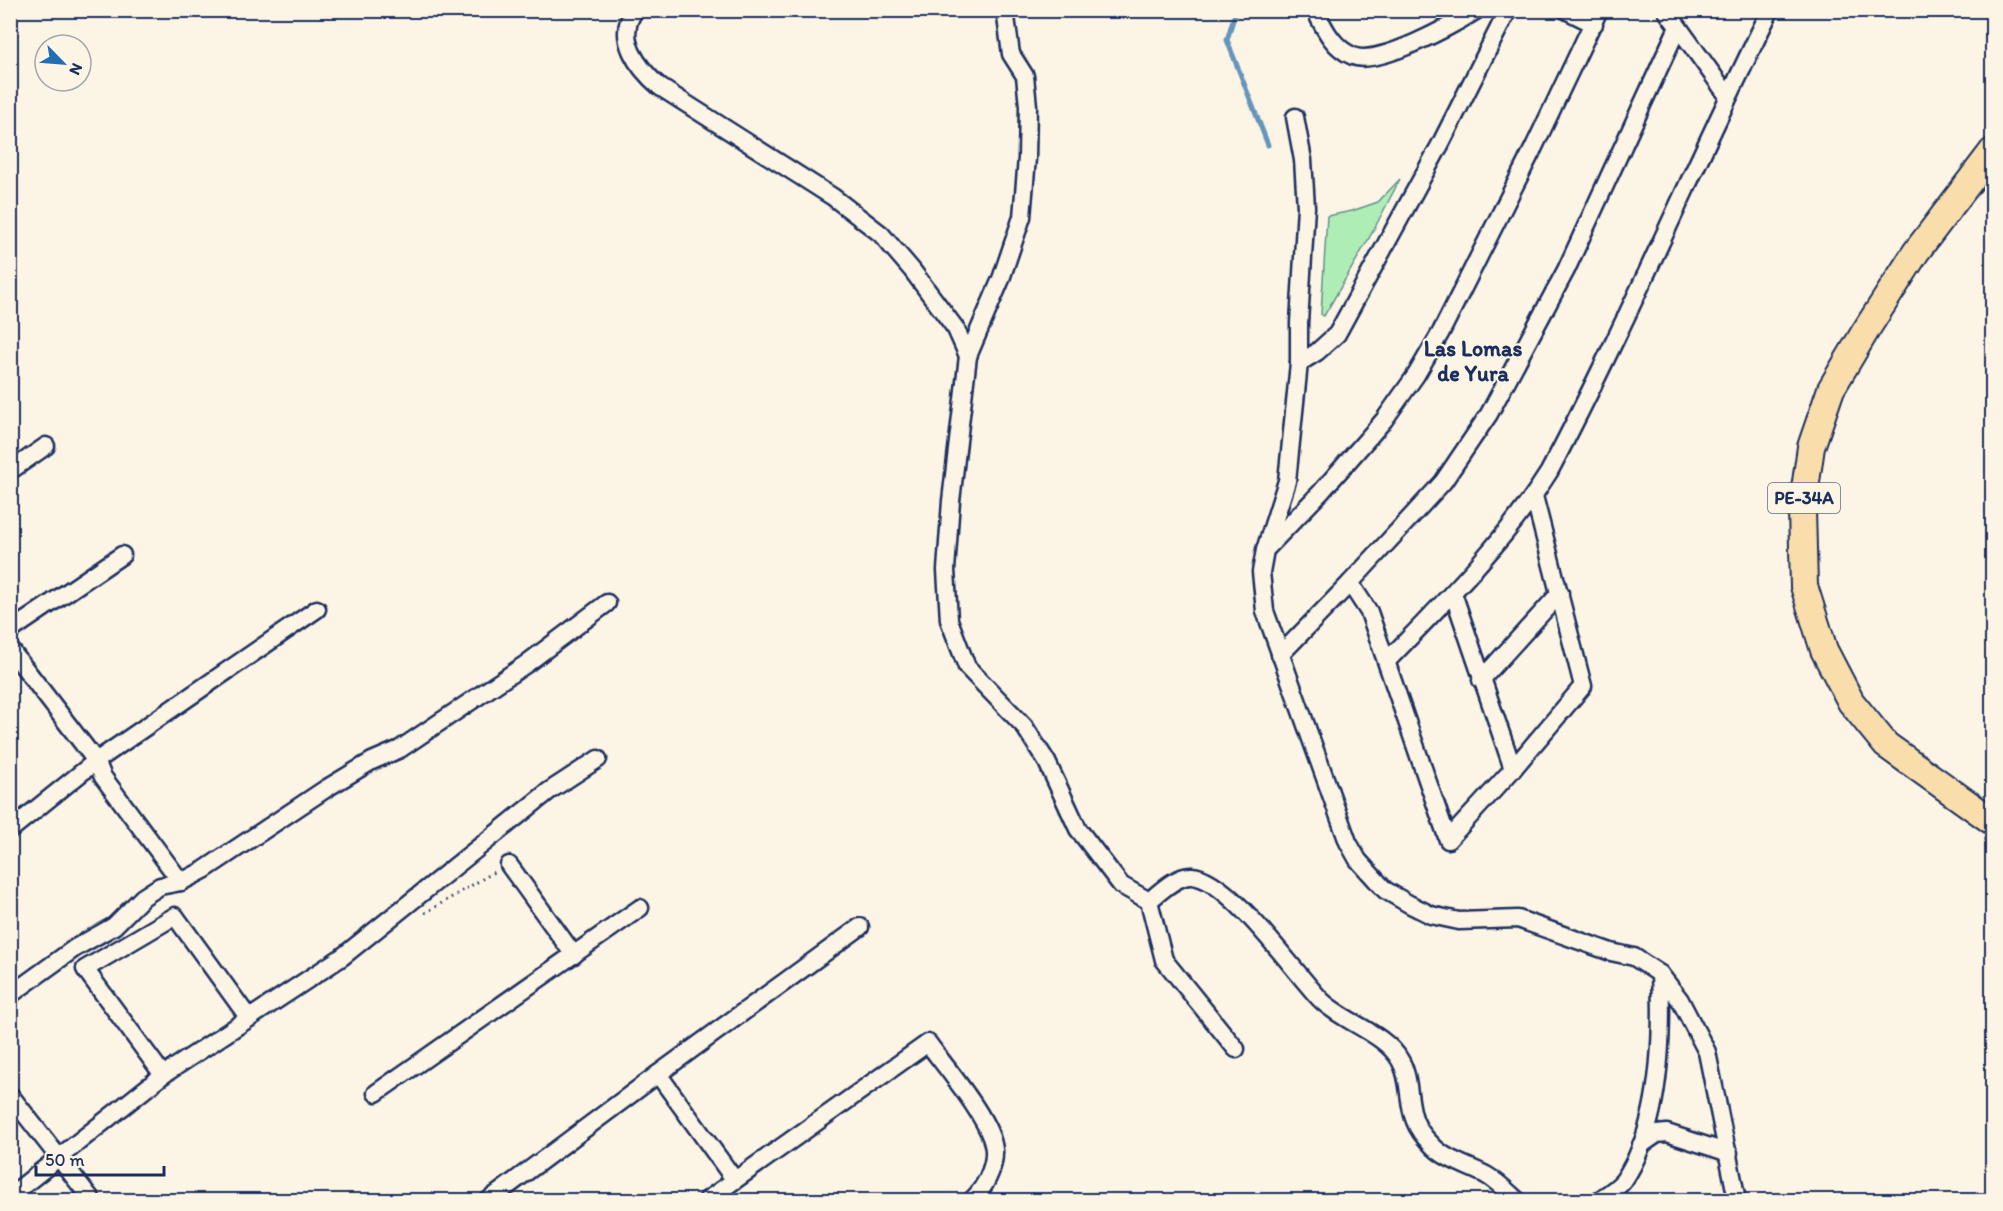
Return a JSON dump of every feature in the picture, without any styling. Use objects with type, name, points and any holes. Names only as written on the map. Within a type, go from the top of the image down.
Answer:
[{"type":"highway","name":"PE-34A","points":[[1992,152],[1916,252],[1831,389],[1811,447],[1802,510],[1804,586],[1824,650],[1851,702],[1886,745],[1992,821]]},
{"type":"street","points":[[635,10],[628,19],[627,33],[631,55],[643,73],[660,87],[833,198],[881,234],[900,254],[942,309],[956,329],[968,356]]},
{"type":"street","points":[[1005,10],[1011,54],[1025,76],[1028,106],[1028,158],[1022,217],[1001,279],[968,356],[951,501],[946,570],[949,621],[967,667],[1024,726],[1047,762],[1078,829],[1121,885],[1149,901],[1164,960],[1236,1049]]},
{"type":"street","points":[[1315,10],[1324,29],[1338,48],[1363,59],[1382,55],[1419,41],[1477,10]]},
{"type":"street","points":[[1299,363],[1317,352],[1337,334],[1440,145],[1508,10]]},
{"type":"street","points":[[1265,550],[1321,492],[1384,420],[1416,375],[1446,322],[1597,17],[1566,10]]},
{"type":"street","points":[[1666,10],[1728,96]]},
{"type":"street","points":[[1387,661],[1453,593],[1534,496],[1549,472],[1634,301],[1728,96],[1769,13],[1767,10]]},
{"type":"street","points":[[1280,655],[1443,482],[1468,447],[1499,397],[1566,270],[1678,27]]},
{"type":"street","points":[[1295,117],[1303,160],[1306,207],[1299,363],[1287,481],[1265,550],[1261,572],[1265,611],[1348,842],[1358,860],[1385,890],[1431,915],[1459,921],[1518,919],[1611,952],[1634,957],[1660,975],[1680,1000],[1707,1052],[1737,1200]]},
{"type":"street","points":[[10,471],[46,446]]},
{"type":"street","points":[[1350,583],[1369,612],[1448,840],[1513,769],[1583,686],[1534,496]]},
{"type":"street","points":[[10,632],[122,555]]},
{"type":"street","points":[[1453,593],[1513,769]]},
{"type":"street","points":[[1482,680],[1560,593]]},
{"type":"street","points":[[10,995],[75,948],[114,926],[142,897],[160,886],[181,882],[219,860],[345,777],[372,761],[400,749],[526,664],[607,603]]},
{"type":"street","points":[[10,830],[96,761],[317,609]]},
{"type":"street","points":[[10,649],[96,761],[103,777],[181,882]]},
{"type":"street","points":[[10,1196],[163,1075],[342,957],[549,791],[598,759]]},
{"type":"street","points":[[509,865],[574,955]]},
{"type":"street","points":[[1149,901],[1174,882],[1191,876],[1213,882],[1280,949],[1322,1000],[1344,1018],[1391,1047],[1402,1061],[1415,1121],[1432,1145],[1445,1156],[1502,1185],[1517,1200]]},
{"type":"street","points":[[376,1093],[640,908]]},
{"type":"street","points":[[163,1075],[85,969],[175,916],[248,1017]]},
{"type":"street","points":[[489,1200],[860,927]]},
{"type":"street","points":[[1599,1200],[1615,1190],[1624,1179],[1646,1134],[1656,1085],[1661,1007],[1660,975]]},
{"type":"street","points":[[707,1200],[928,1043],[988,1128],[994,1150],[992,1166],[981,1191],[972,1200]]},
{"type":"street","points":[[658,1074],[734,1179]]},
{"type":"street","points":[[10,1095],[92,1200]]},
{"type":"street","points":[[1641,1146],[1657,1134],[1668,1133],[1729,1153]]},
{"type":"path","points":[[400,911],[420,914],[430,911],[485,876],[509,865]]},
{"type":"green space","points":[[1400,179],[1324,316],[1321,314],[1327,216],[1378,202]]},
{"type":"waterway","points":[[1236,10],[1227,40],[1268,145]]},
{"type":"district","name":"Las Lomas de Yura","points":[[1473,360]]}]
